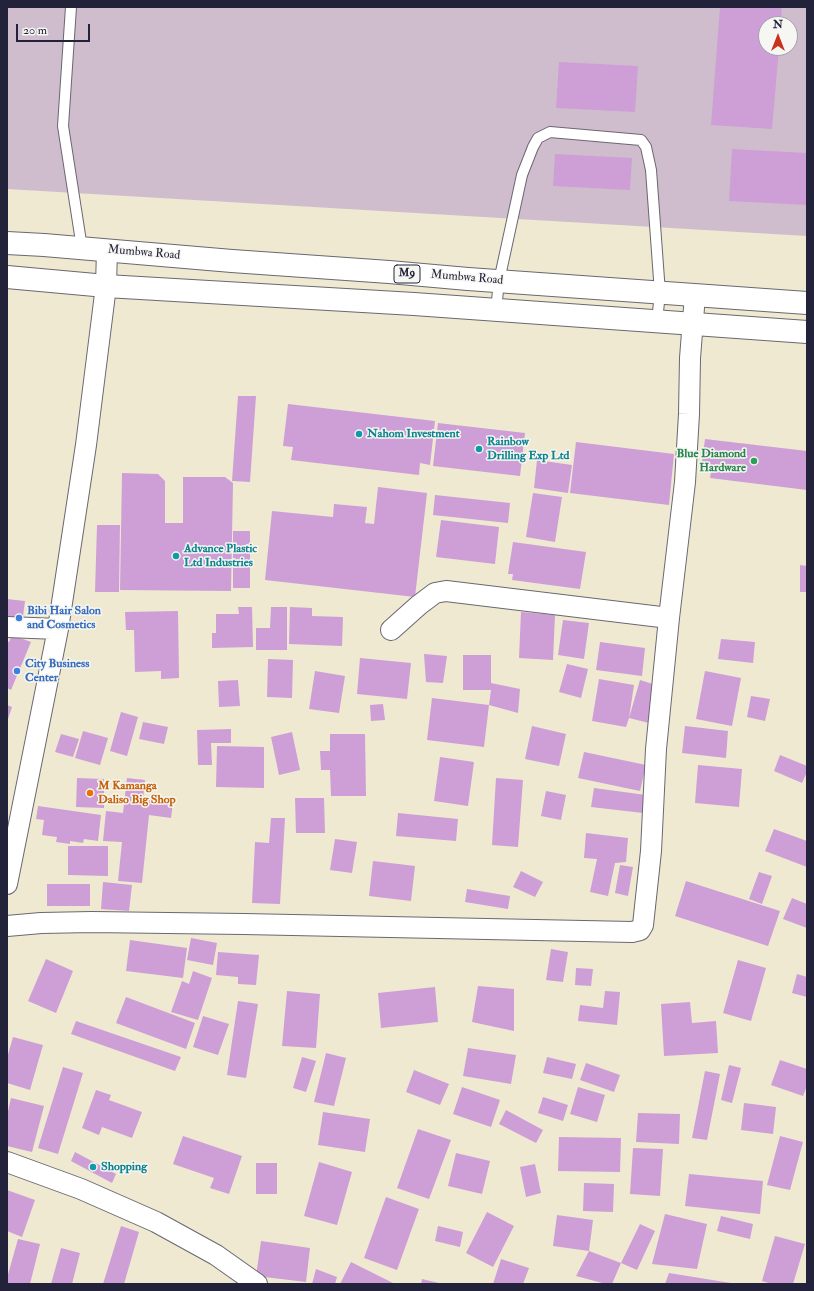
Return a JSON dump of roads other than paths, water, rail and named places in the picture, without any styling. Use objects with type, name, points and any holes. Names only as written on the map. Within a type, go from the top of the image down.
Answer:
[{"type":"main road","name":"Mumbwa Road","points":[[7,243],[807,303]]},
{"type":"main road","points":[[7,277],[106,286],[496,310],[807,332]]},
{"type":"street","points":[[7,884],[58,629],[86,446],[106,286],[107,250]]},
{"type":"street","points":[[7,926],[41,923],[108,922],[624,932],[640,930],[644,925],[651,852],[656,749],[669,618],[685,482],[689,414],[690,358],[695,295]]},
{"type":"street","points":[[391,630],[435,593],[446,591],[669,618]]},
{"type":"street","points":[[7,627],[58,629]]},
{"type":"street","points":[[7,1162],[81,1189],[156,1222],[216,1255],[257,1284]]},
{"type":"lane","points":[[72,7],[63,126],[82,248]]},
{"type":"lane","points":[[496,310],[499,281],[522,175],[538,138],[550,132],[641,140],[646,148],[651,170],[660,293],[657,321]]},
{"type":"place","name":"Nahom Investment","points":[[359,434]]},
{"type":"place","name":"Rainbow Drilling Exp Ltd","points":[[479,449]]},
{"type":"place","name":"Blue Diamond Hardware","points":[[754,461]]},
{"type":"place","name":"Advance Plastic Ltd Industries","points":[[176,556]]},
{"type":"place","name":"Bibi Hair Salon and Cosmetics","points":[[19,618]]},
{"type":"place","name":"City Business Center","points":[[17,671]]},
{"type":"place","name":"M Kamanga Daliso Big Shop","points":[[90,793]]},
{"type":"place","name":"Shopping","points":[[93,1167]]}]
